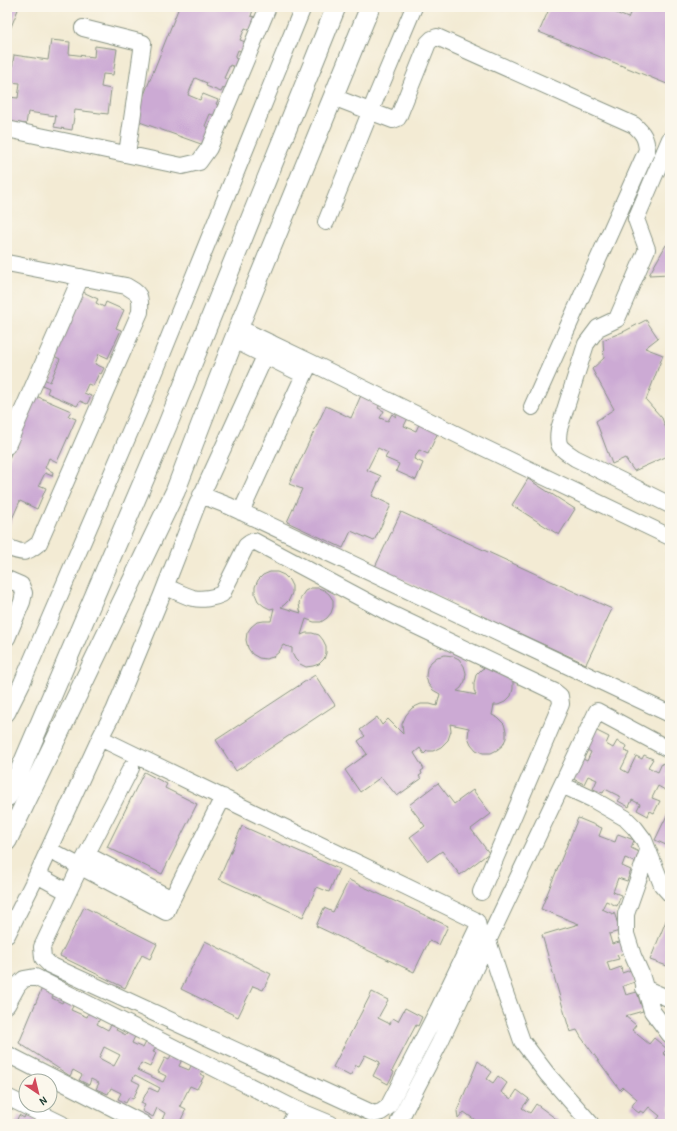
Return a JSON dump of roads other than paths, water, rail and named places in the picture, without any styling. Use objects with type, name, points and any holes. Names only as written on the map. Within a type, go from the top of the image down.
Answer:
[{"type":"street","points":[[7,129],[182,166],[199,162],[209,148],[268,7]]},
{"type":"street","points":[[7,713],[25,675],[144,399],[303,7]]},
{"type":"street","points":[[7,797],[18,775],[167,426],[336,7]]},
{"type":"street","points":[[7,840],[175,492],[236,334],[370,7]]},
{"type":"street","points":[[326,222],[414,7]]},
{"type":"street","points":[[83,28],[143,43],[127,154]]},
{"type":"street","points":[[333,98],[393,120],[398,118],[428,43],[437,37],[634,126],[646,140],[647,150],[532,408]]},
{"type":"street","points":[[670,139],[636,219],[647,249],[617,319],[598,328],[586,344],[557,439],[561,448],[575,458],[670,505]]},
{"type":"street","points":[[7,263],[126,286],[138,293],[141,302],[140,312],[40,542],[30,551],[18,552],[7,547]]},
{"type":"street","points":[[7,446],[81,277]]},
{"type":"street","points":[[236,334],[472,442],[670,537]]},
{"type":"street","points":[[7,936],[114,711],[166,587],[201,495],[269,349]]},
{"type":"street","points":[[242,512],[308,368]]},
{"type":"street","points":[[201,495],[242,512],[670,714]]},
{"type":"street","points":[[166,587],[193,598],[217,597],[222,594],[246,546],[250,542],[254,541],[389,613],[555,692],[560,696],[561,704],[480,892]]},
{"type":"street","points":[[7,579],[21,585],[24,593],[22,602],[7,638]]},
{"type":"street","points":[[399,1124],[399,1121],[439,1044],[597,711],[670,750]]},
{"type":"street","points":[[100,738],[477,922],[478,927],[438,1010],[388,1107],[381,1112],[374,1114],[50,965],[43,958],[42,947],[68,892],[131,768]]},
{"type":"street","points":[[562,784],[625,818],[635,828],[644,840],[662,885],[670,894]]},
{"type":"street","points":[[48,850],[84,861],[166,912],[223,797]]},
{"type":"street","points":[[648,851],[626,914],[626,934],[632,956],[641,974],[652,1011],[670,1035]]},
{"type":"street","points":[[37,875],[68,892]]},
{"type":"street","points":[[488,941],[504,993],[522,1041],[547,1074],[591,1124]]},
{"type":"street","points":[[7,1005],[18,985],[24,979],[35,976],[294,1117],[331,1124]]},
{"type":"street","points":[[644,988],[670,999]]},
{"type":"street","points":[[7,1054],[144,1124]]},
{"type":"street","points":[[7,1097],[62,1124]]}]
